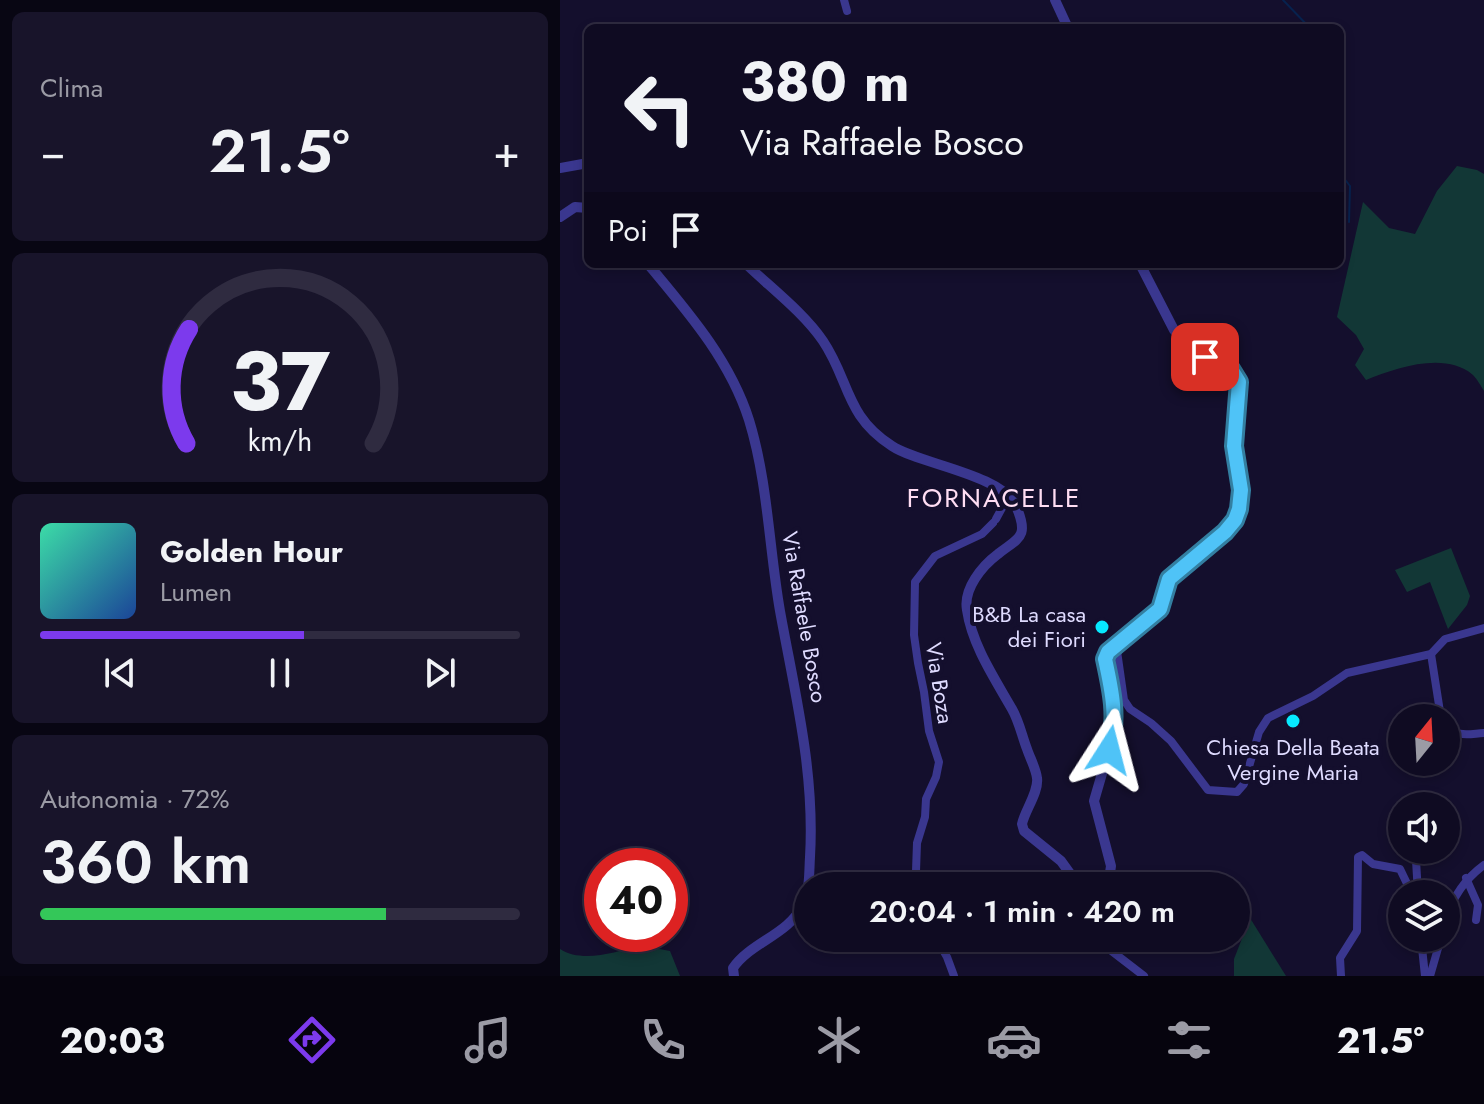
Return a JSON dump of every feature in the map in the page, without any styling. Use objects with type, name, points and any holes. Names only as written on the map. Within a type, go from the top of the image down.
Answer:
[{"type":"street","points":[[844,0],[847,11]]},
{"type":"street","points":[[1055,0],[1066,24]]},
{"type":"street","points":[[560,168],[584,164]]},
{"type":"street","points":[[560,217],[575,207],[584,208]]},
{"type":"street","name":"Via Raffaele Bosco","points":[[651,268],[704,331],[749,419],[764,489],[780,610],[802,716],[811,801],[810,863],[805,903],[791,922],[742,955],[733,968],[734,976]]},
{"type":"street","points":[[750,268],[824,342],[856,413],[881,438],[895,448],[981,479],[1015,504],[1020,522],[1019,539],[997,554],[976,577],[968,592],[966,609],[992,673],[1014,712],[1037,779],[1022,824],[1024,831],[1061,861],[1069,872]]},
{"type":"street","points":[[1110,872],[1094,801],[1115,729],[1115,707],[1105,659],[1116,644],[1160,609],[1169,579],[1235,520],[1241,490],[1234,446],[1239,382],[1231,369],[1191,349],[1174,330],[1142,268]]},
{"type":"street","name":"Via Boza","points":[[916,872],[917,843],[925,817],[926,799],[939,762],[929,731],[914,635],[915,582],[935,556],[982,534],[995,521],[1008,497]]},
{"type":"street","points":[[1116,644],[1124,700],[1130,709],[1171,741],[1208,790],[1224,793],[1237,792],[1244,784],[1259,732],[1268,718],[1313,696],[1347,673],[1431,654],[1445,639],[1484,628]]},
{"type":"street","points":[[1431,654],[1439,704]]},
{"type":"street","points":[[1460,735],[1484,733]]},
{"type":"street","points":[[1341,976],[1340,958],[1357,931],[1360,912],[1356,886],[1358,857],[1362,855],[1373,864],[1400,869],[1405,880]]},
{"type":"street","points":[[1460,889],[1466,878],[1484,865]]},
{"type":"street","points":[[1466,878],[1478,905],[1476,920]]},
{"type":"street","points":[[944,952],[954,976]]},
{"type":"street","points":[[1113,952],[1144,976]]},
{"type":"street","points":[[1424,952],[1428,976]]},
{"type":"street","points":[[1428,976],[1437,952]]},
{"type":"street","points":[[1433,963],[1438,976]]},
{"type":"green space","points":[[1457,166],[1484,174],[1484,391],[1473,375],[1449,364],[1420,364],[1366,380],[1355,365],[1364,349],[1356,335],[1337,317],[1363,202],[1389,228],[1415,234],[1437,191]]},
{"type":"green space","points":[[1451,548],[1470,596],[1467,605],[1448,629],[1430,582],[1407,592],[1395,570]]},
{"type":"green space","points":[[1250,918],[1286,976],[1234,976],[1237,952],[1250,952]]},
{"type":"green space","points":[[560,949],[588,956],[670,952],[680,976],[560,976]]},
{"type":"waterway","points":[[1283,0],[1306,24]]},
{"type":"waterway","points":[[1344,178],[1350,186],[1349,222]]},
{"type":"place","name":"B&B La casa dei Fiori","points":[[1102,627]]},
{"type":"place","name":"Chiesa Della Beata Vergine Maria","points":[[1293,721]]},
{"type":"district","name":"FORNACELLE","points":[[994,498]]},
{"type":"route","points":[[1109,750],[1115,729],[1115,707],[1105,659],[1108,652],[1160,609],[1169,579],[1225,532],[1239,509],[1241,490],[1234,446],[1239,382],[1231,369],[1205,357]]}]
